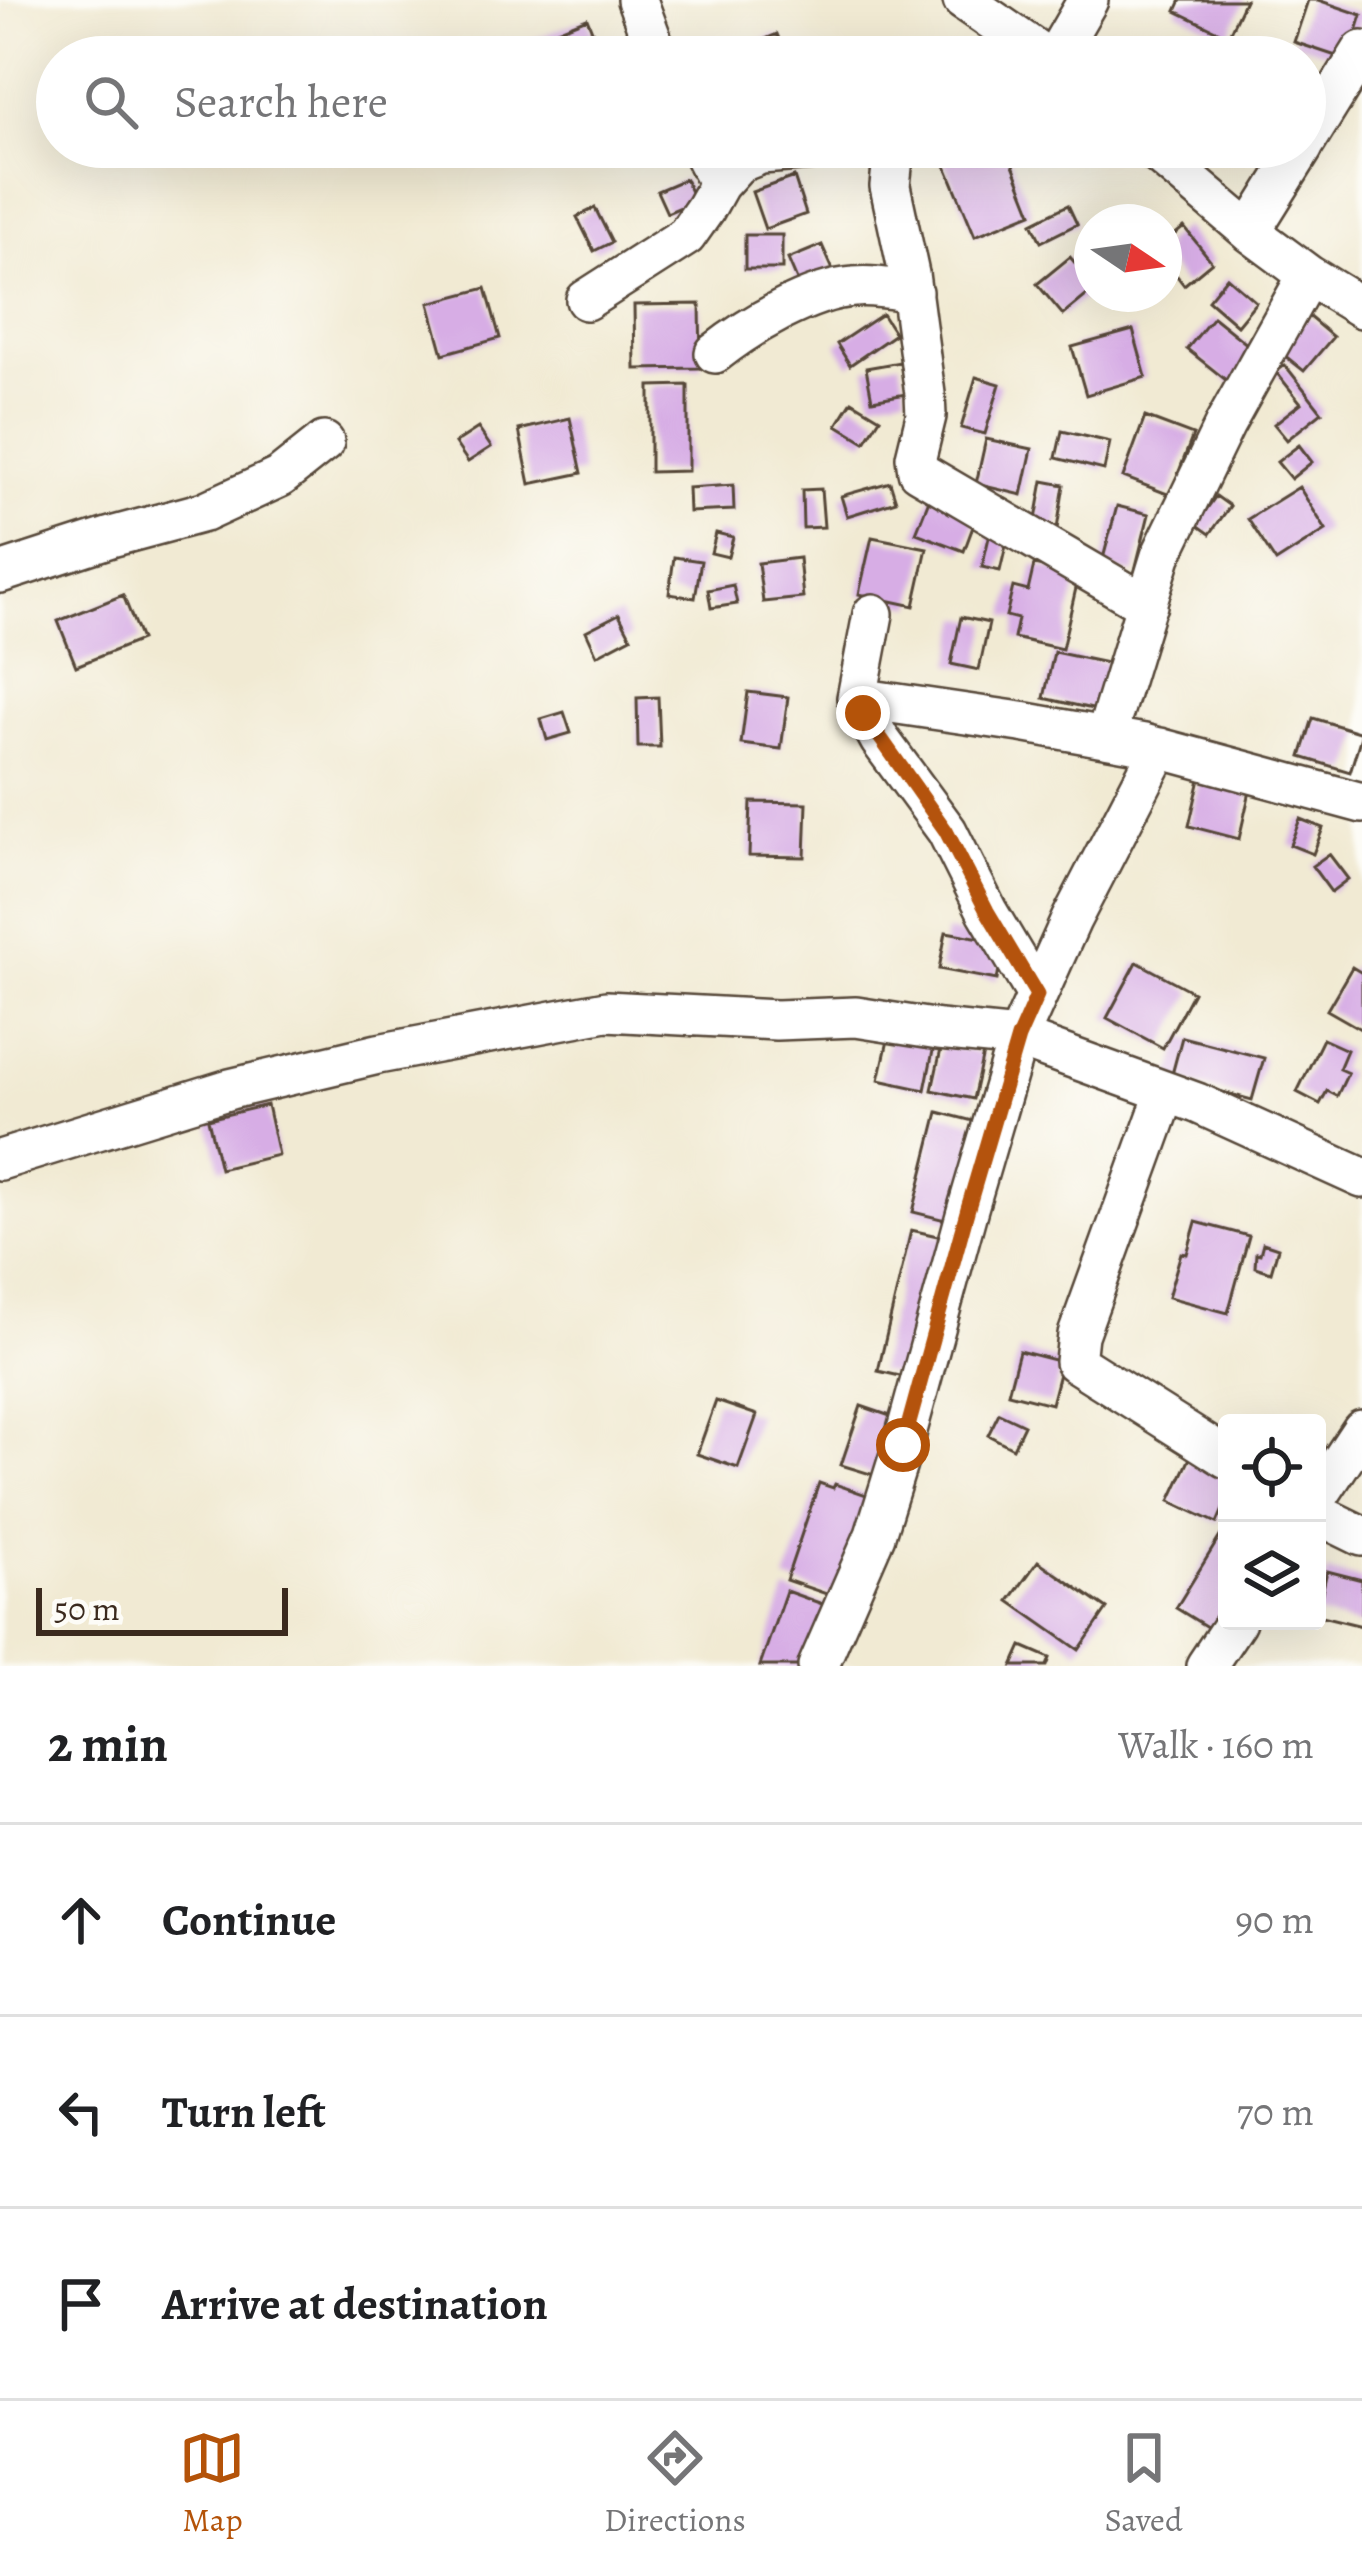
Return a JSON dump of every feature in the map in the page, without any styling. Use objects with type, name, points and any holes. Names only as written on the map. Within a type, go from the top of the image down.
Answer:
[{"type":"street","points":[[637,0],[650,36]]},
{"type":"street","points":[[963,0],[1018,36]]},
{"type":"street","points":[[1064,36],[1088,0]]},
{"type":"street","points":[[1326,109],[1362,51]]},
{"type":"street","points":[[711,168],[719,184]]},
{"type":"street","points":[[586,300],[686,236],[733,168]]},
{"type":"street","points":[[892,168],[890,186],[911,292],[926,416],[916,457],[918,471],[1147,605]]},
{"type":"street","points":[[1175,168],[1250,232],[1362,308]]},
{"type":"street","points":[[1250,232],[1290,168]]},
{"type":"street","points":[[1106,736],[1161,556],[1215,442],[1308,275]]},
{"type":"street","points":[[715,352],[751,325],[847,287],[911,292]]},
{"type":"street","points":[[0,573],[204,512],[280,477],[324,442]]},
{"type":"street","points":[[873,614],[856,698],[880,740],[946,831],[1037,995]]},
{"type":"street","points":[[856,698],[1106,736],[1362,802]]},
{"type":"street","points":[[818,1666],[882,1513],[1018,1038],[1070,920],[1160,748]]},
{"type":"street","points":[[0,1160],[230,1089],[378,1054],[606,1011],[776,1020],[856,1017],[1018,1038],[1166,1092],[1362,1178]]},
{"type":"street","points":[[1166,1092],[1078,1335],[1075,1361],[1218,1453]]},
{"type":"street","points":[[1326,1484],[1362,1430]]},
{"type":"street","points":[[1326,1518],[1362,1536]]},
{"type":"street","points":[[1206,1666],[1230,1630]]},
{"type":"building","points":[[1181,0],[1245,0],[1228,36],[1176,11]]},
{"type":"building","points":[[1308,0],[1362,15],[1348,60],[1326,53],[1326,36],[1296,36]]},
{"type":"building","points":[[587,18],[594,36],[542,36]]},
{"type":"building","points":[[947,168],[1014,168],[1032,213],[975,236]]},
{"type":"building","points":[[794,177],[806,214],[765,229],[752,192]]},
{"type":"building","points":[[685,179],[695,201],[667,213],[657,191]]},
{"type":"building","points":[[1068,205],[1074,218],[1074,226],[1041,242],[1032,223]]},
{"type":"building","points":[[595,208],[612,242],[594,251],[577,217]]},
{"type":"building","points":[[1182,229],[1212,262],[1184,285],[1182,282]]},
{"type":"building","points":[[745,235],[782,235],[782,269],[745,269]]},
{"type":"building","points":[[822,245],[837,279],[803,294],[788,259]]},
{"type":"building","points":[[1070,257],[1074,262],[1074,306],[1063,315],[1037,284]]},
{"type":"building","points":[[1227,277],[1256,302],[1237,325],[1208,300]]},
{"type":"building","points":[[486,288],[500,338],[443,354],[429,303]]},
{"type":"building","points":[[700,304],[701,368],[635,369],[634,305]]},
{"type":"building","points":[[882,314],[895,334],[850,365],[837,344]]},
{"type":"building","points":[[1308,316],[1333,337],[1304,371],[1279,351]]},
{"type":"building","points":[[1213,317],[1258,353],[1232,385],[1187,349]]},
{"type":"building","points":[[1133,330],[1146,377],[1086,395],[1072,347]]},
{"type":"building","points":[[900,362],[906,394],[872,400],[866,368]]},
{"type":"building","points":[[1285,365],[1322,412],[1287,440],[1274,424],[1301,403],[1276,372]]},
{"type":"building","points":[[976,377],[1000,384],[985,434],[961,428]]},
{"type":"building","points":[[688,385],[688,471],[650,472],[650,386]]},
{"type":"building","points":[[852,401],[880,418],[865,442],[837,425]]},
{"type":"building","points":[[1145,417],[1193,435],[1170,495],[1123,477]]},
{"type":"building","points":[[570,418],[582,473],[530,484],[519,430]]},
{"type":"building","points":[[478,428],[491,447],[468,462],[455,443]]},
{"type":"building","points":[[1062,431],[1110,442],[1104,470],[1056,458]]},
{"type":"building","points":[[986,439],[1032,449],[1022,495],[976,484]]},
{"type":"building","points":[[1299,445],[1312,462],[1291,479],[1277,462]]},
{"type":"building","points":[[1043,481],[1064,485],[1057,529],[1035,525]]},
{"type":"building","points":[[890,482],[896,501],[847,516],[841,496]]},
{"type":"building","points":[[733,485],[734,510],[689,512],[688,488]]},
{"type":"building","points":[[1299,487],[1326,530],[1276,562],[1248,519]]},
{"type":"building","points":[[821,489],[824,527],[803,528],[802,490]]},
{"type":"building","points":[[931,495],[978,513],[964,551],[916,533]]},
{"type":"building","points":[[1216,496],[1230,506],[1210,534],[1196,524]]},
{"type":"building","points":[[1117,506],[1149,514],[1134,574],[1101,566]]},
{"type":"building","points":[[991,529],[1009,533],[1000,571],[982,567]]},
{"type":"building","points":[[716,533],[733,537],[728,557],[711,553]]},
{"type":"building","points":[[872,537],[927,548],[914,606],[859,594]]},
{"type":"building","points":[[674,557],[701,561],[695,598],[669,594]]},
{"type":"building","points":[[799,558],[803,598],[763,602],[758,563]]},
{"type":"building","points":[[1034,565],[1079,575],[1062,649],[1014,638],[1018,619],[1006,616],[1013,587],[1028,591]]},
{"type":"building","points":[[733,585],[737,604],[711,608],[708,590]]},
{"type":"building","points":[[123,595],[141,640],[76,666],[58,621]]},
{"type":"building","points":[[619,614],[631,637],[597,655],[586,631]]},
{"type":"building","points":[[961,617],[989,623],[979,670],[951,664]]},
{"type":"building","points":[[1054,652],[1111,664],[1101,711],[1044,698]]},
{"type":"building","points":[[748,692],[788,697],[781,749],[741,744]]},
{"type":"building","points":[[658,697],[660,747],[638,747],[637,698]]},
{"type":"building","points":[[564,712],[571,733],[547,740],[541,719]]},
{"type":"building","points":[[1313,718],[1362,733],[1350,772],[1301,757]]},
{"type":"building","points":[[1200,779],[1250,791],[1239,839],[1189,826]]},
{"type":"building","points":[[751,802],[807,803],[805,857],[749,856]]},
{"type":"building","points":[[1300,819],[1323,828],[1313,854],[1290,845]]},
{"type":"building","points":[[1329,854],[1348,879],[1331,892],[1312,866]]},
{"type":"building","points":[[946,932],[1004,942],[997,980],[939,969]]},
{"type":"building","points":[[1137,962],[1193,992],[1163,1048],[1107,1018]]},
{"type":"building","points":[[1352,967],[1362,973],[1362,1030],[1327,1010]]},
{"type":"building","points":[[889,1036],[934,1046],[925,1090],[879,1080]]},
{"type":"building","points":[[1182,1037],[1264,1058],[1252,1100],[1171,1078]]},
{"type":"building","points":[[1323,1039],[1347,1050],[1339,1069],[1348,1073],[1337,1096],[1327,1091],[1320,1104],[1297,1092]]},
{"type":"building","points":[[942,1045],[983,1054],[973,1099],[932,1090]]},
{"type":"building","points":[[267,1105],[278,1155],[220,1169],[208,1119]]},
{"type":"building","points":[[938,1112],[981,1123],[957,1223],[913,1212]]},
{"type":"building","points":[[1196,1222],[1249,1236],[1228,1313],[1168,1297]]},
{"type":"building","points":[[911,1230],[955,1240],[922,1381],[878,1371]]},
{"type":"building","points":[[1263,1243],[1278,1248],[1271,1272],[1255,1267]]},
{"type":"building","points":[[1019,1351],[1062,1362],[1051,1404],[1008,1393]]},
{"type":"building","points":[[716,1401],[757,1415],[738,1468],[697,1454]]},
{"type":"building","points":[[861,1406],[908,1422],[890,1480],[841,1465]]},
{"type":"building","points":[[999,1413],[1024,1425],[1013,1448],[988,1435]]},
{"type":"building","points":[[1190,1458],[1218,1471],[1217,1523],[1170,1501]]},
{"type":"building","points":[[819,1483],[884,1501],[835,1597],[786,1580]]},
{"type":"building","points":[[1218,1540],[1218,1630],[1223,1630],[1220,1635],[1176,1608]]},
{"type":"building","points":[[1038,1561],[1107,1609],[1079,1650],[1009,1601]]},
{"type":"building","points":[[1327,1571],[1362,1580],[1362,1626],[1326,1617]]},
{"type":"building","points":[[786,1591],[839,1610],[819,1666],[760,1666]]},
{"type":"building","points":[[1022,1646],[1050,1658],[1047,1666],[1013,1666]]},
{"type":"route","points":[[863,713],[946,831],[1037,995],[1018,1038],[903,1445]]}]
